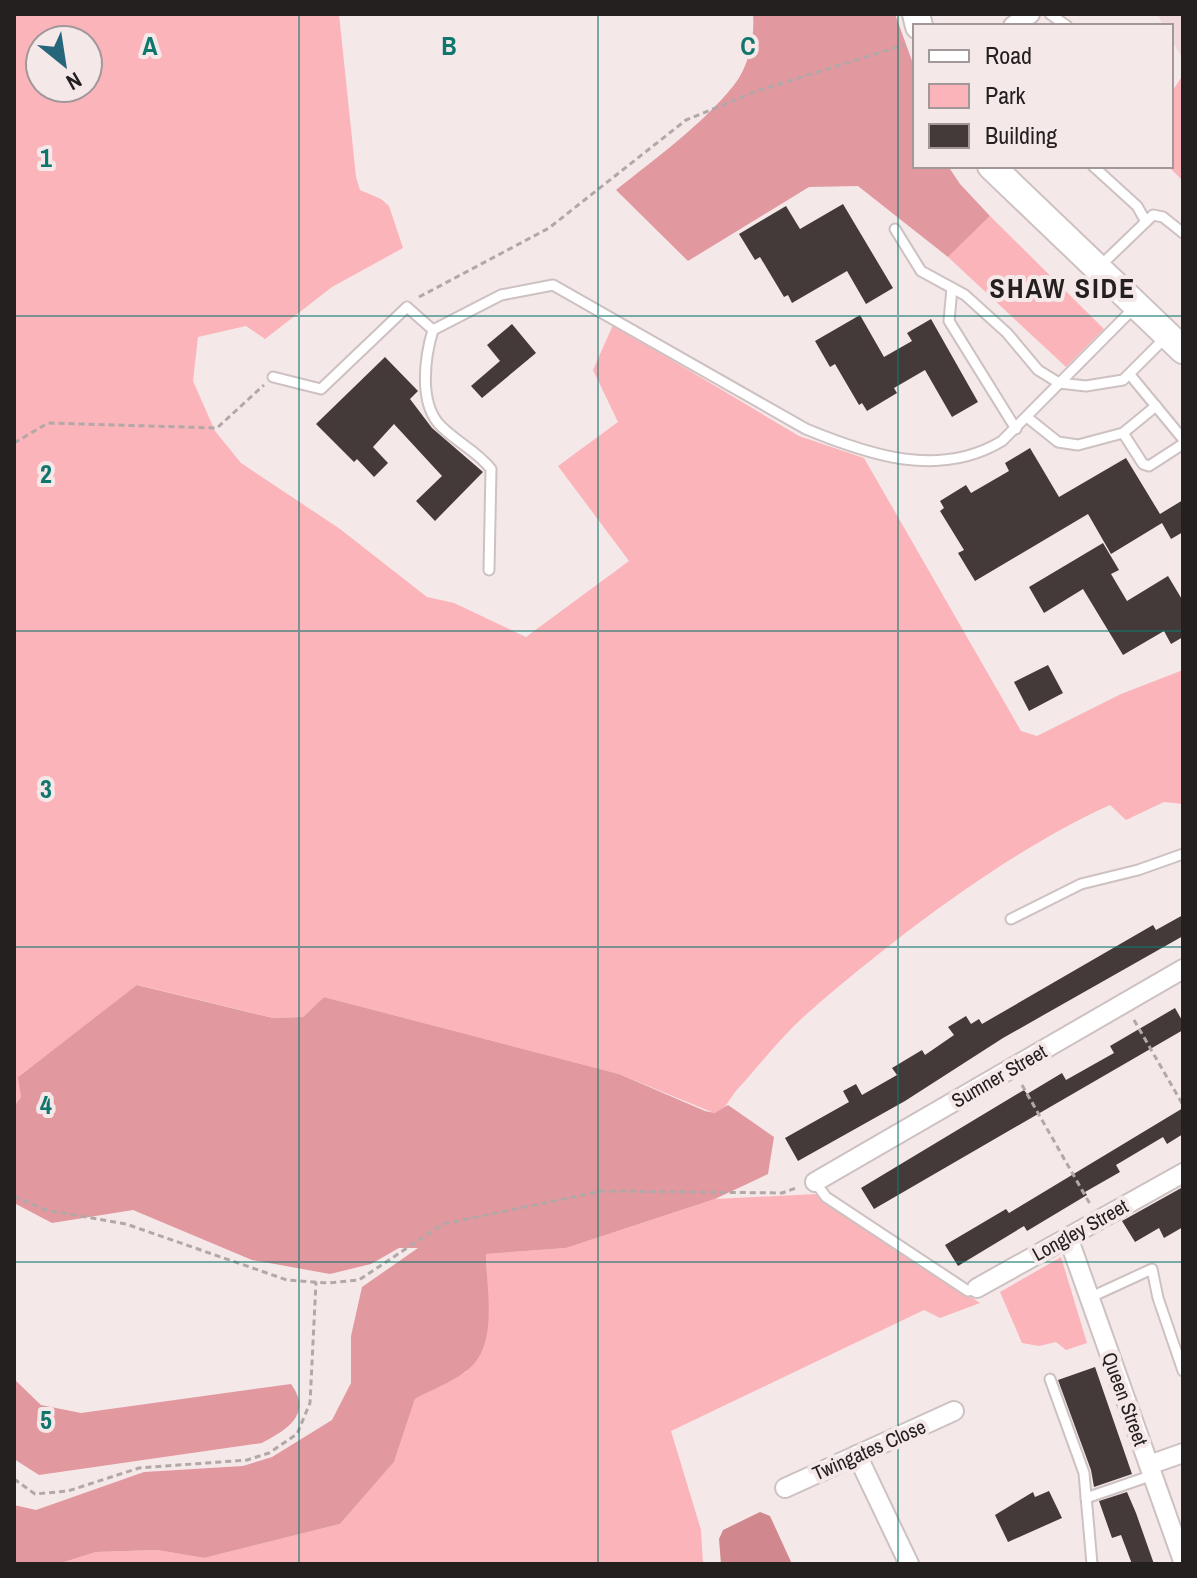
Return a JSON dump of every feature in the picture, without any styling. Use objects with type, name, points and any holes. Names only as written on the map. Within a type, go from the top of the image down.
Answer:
[{"type":"main road","points":[[1000,172],[1175,342]]},
{"type":"street","name":"Sumner Street","points":[[815,1182],[1183,969]]},
{"type":"street","name":"Longley Street","points":[[977,1288],[1183,1173]]},
{"type":"street","name":"Queen Street","points":[[1068,1237],[1183,1561]]},
{"type":"street","name":"Twingates Close","points":[[785,1488],[954,1411]]},
{"type":"street","points":[[1151,1470],[1183,1453]]},
{"type":"street","points":[[857,1455],[909,1564]]},
{"type":"lane","points":[[1095,168],[1137,206],[1145,220]]},
{"type":"lane","points":[[1097,269],[1153,215],[1163,217],[1183,233]]},
{"type":"lane","points":[[895,229],[921,271],[989,314],[1021,355],[1059,383],[1086,386],[1131,376],[1175,342]]},
{"type":"lane","points":[[489,570],[491,469],[478,453],[437,421],[433,414],[426,380],[426,350],[433,330],[501,295],[553,285],[806,429],[847,446],[925,462],[976,454],[1002,441],[1136,306]]},
{"type":"lane","points":[[952,288],[949,321],[1016,429]]},
{"type":"lane","points":[[273,377],[321,389],[407,307],[433,330]]},
{"type":"lane","points":[[1123,433],[1143,464],[1149,466],[1183,441],[1131,376]]},
{"type":"lane","points":[[1028,418],[1065,445],[1123,433],[1156,406]]},
{"type":"lane","points":[[1011,919],[1081,884],[1138,870],[1183,854]]},
{"type":"lane","points":[[815,1182],[826,1197],[968,1291],[977,1288]]},
{"type":"lane","points":[[1089,1298],[1152,1269],[1158,1298],[1183,1371]]},
{"type":"lane","points":[[1050,1379],[1084,1473],[1092,1564]]},
{"type":"lane","points":[[1086,1498],[1151,1470]]},
{"type":"path","points":[[407,307],[424,293],[549,228],[686,120],[757,91],[913,42]]},
{"type":"path","points":[[14,443],[48,423],[217,428],[273,377]]},
{"type":"path","points":[[1124,1003],[1183,1105]]},
{"type":"path","points":[[1012,1068],[1099,1220]]},
{"type":"path","points":[[14,1196],[46,1210],[126,1224],[287,1280],[316,1282],[359,1280],[443,1224],[602,1191],[782,1193],[815,1182]]},
{"type":"path","points":[[14,1479],[35,1494],[68,1491],[139,1468],[216,1464],[269,1453],[297,1434],[310,1403],[316,1282]]},
{"type":"shaded area","points":[[753,14],[895,14],[913,64],[913,168],[949,168],[990,216],[948,257],[858,186],[809,187],[688,261],[616,190],[721,100],[744,69],[753,32]]},
{"type":"shaded area","points":[[1157,14],[1183,14],[1183,59],[1173,42],[1173,24],[1163,24]]},
{"type":"shaded area","points":[[137,985],[273,1018],[303,1017],[324,997],[619,1074],[705,1111],[715,1113],[728,1105],[774,1137],[768,1174],[715,1199],[566,1248],[486,1254],[489,1318],[483,1348],[476,1362],[447,1383],[415,1399],[394,1462],[340,1524],[204,1558],[157,1550],[96,1552],[58,1564],[14,1564],[14,1505],[36,1510],[144,1472],[243,1466],[272,1457],[332,1420],[351,1383],[351,1336],[362,1287],[418,1248],[399,1248],[371,1264],[330,1274],[252,1260],[133,1210],[52,1223],[14,1203],[14,1106],[21,1097],[18,1077]]},
{"type":"shaded area","points":[[14,1379],[41,1405],[81,1413],[291,1384],[299,1404],[298,1412],[288,1427],[262,1443],[39,1475],[14,1459]]},
{"type":"shaded area","points":[[760,1512],[770,1516],[792,1564],[721,1564],[719,1539],[723,1530]]},
{"type":"green space","points":[[14,14],[339,14],[356,177],[360,190],[389,206],[403,248],[332,287],[265,339],[246,326],[198,337],[193,381],[215,431],[241,463],[340,529],[427,597],[454,603],[526,637],[629,561],[558,466],[618,422],[593,370],[613,325],[799,436],[864,458],[1021,731],[1037,736],[1121,694],[1183,670],[1183,804],[1164,802],[1126,820],[1110,805],[1071,824],[992,871],[915,926],[809,1012],[771,1051],[722,1111],[714,1113],[619,1074],[324,997],[303,1017],[273,1018],[138,985],[19,1076],[21,1097],[14,1106]]},
{"type":"green space","points":[[1183,75],[1183,181],[1170,168],[1173,168],[1173,90]]},
{"type":"green space","points":[[990,216],[1104,329],[1066,367],[948,257]]},
{"type":"green space","points":[[817,1194],[980,1303],[940,1318],[924,1310],[671,1431],[701,1530],[703,1564],[58,1564],[96,1552],[157,1550],[204,1558],[340,1524],[394,1462],[415,1399],[466,1372],[488,1323],[486,1254],[566,1248],[715,1199]]},
{"type":"green space","points":[[1061,1257],[1087,1343],[1066,1350],[1056,1342],[1039,1346],[1022,1343],[1000,1292]]},
{"type":"building","points":[[843,204],[893,288],[866,304],[847,271],[792,303],[788,295],[784,297],[760,257],[755,260],[739,234],[786,206],[800,229]]},
{"type":"building","points":[[860,315],[884,357],[912,341],[907,333],[931,319],[978,402],[952,417],[925,370],[894,388],[897,393],[867,411],[862,403],[859,405],[835,364],[830,367],[815,341]]},
{"type":"building","points":[[512,324],[536,353],[482,398],[471,386],[500,361],[487,345]]},
{"type":"building","points":[[385,357],[418,391],[410,399],[432,428],[483,472],[435,521],[416,501],[442,476],[394,424],[373,447],[388,463],[374,477],[357,459],[354,462],[316,424]]},
{"type":"building","points":[[1030,448],[1059,497],[1126,458],[1160,514],[1183,500],[1183,532],[1171,539],[1162,523],[1111,554],[1088,514],[975,581],[958,553],[964,550],[940,511],[944,508],[940,501],[966,485],[971,493],[1009,471],[1005,463]]},
{"type":"building","points":[[1103,543],[1119,570],[1111,574],[1127,601],[1168,576],[1183,601],[1183,637],[1171,644],[1164,631],[1123,655],[1083,589],[1044,613],[1029,587]]},
{"type":"building","points":[[1048,665],[1063,693],[1029,711],[1014,682]]},
{"type":"building","points":[[1183,915],[1183,936],[1003,1038],[905,1101],[798,1161],[785,1138],[849,1102],[843,1091],[856,1084],[862,1095],[897,1075],[892,1068],[922,1050],[925,1055],[954,1035],[948,1027],[966,1016],[971,1024],[979,1019],[982,1024],[1153,925],[1156,930]]},
{"type":"building","points":[[1175,1008],[1183,1022],[1183,1030],[874,1209],[861,1188],[1024,1090],[1027,1094],[1062,1073],[1066,1080],[1114,1053],[1110,1046]]},
{"type":"building","points":[[1183,1108],[1183,1134],[1167,1144],[1163,1137],[1116,1165],[1120,1172],[1085,1192],[1087,1195],[1027,1231],[1024,1226],[958,1266],[945,1245],[1006,1209],[1009,1213]]},
{"type":"building","points":[[1183,1187],[1183,1227],[1164,1238],[1159,1228],[1135,1242],[1122,1221]]},
{"type":"building","points":[[1095,1367],[1132,1474],[1094,1487],[1091,1470],[1058,1380]]},
{"type":"building","points":[[1049,1491],[1062,1518],[1008,1542],[995,1515],[1033,1492],[1035,1497]]},
{"type":"building","points":[[1127,1492],[1154,1564],[1132,1564],[1121,1535],[1112,1538],[1099,1501]]},
{"type":"district","name":"SHAW SIDE","points":[[1063,288]]}]
